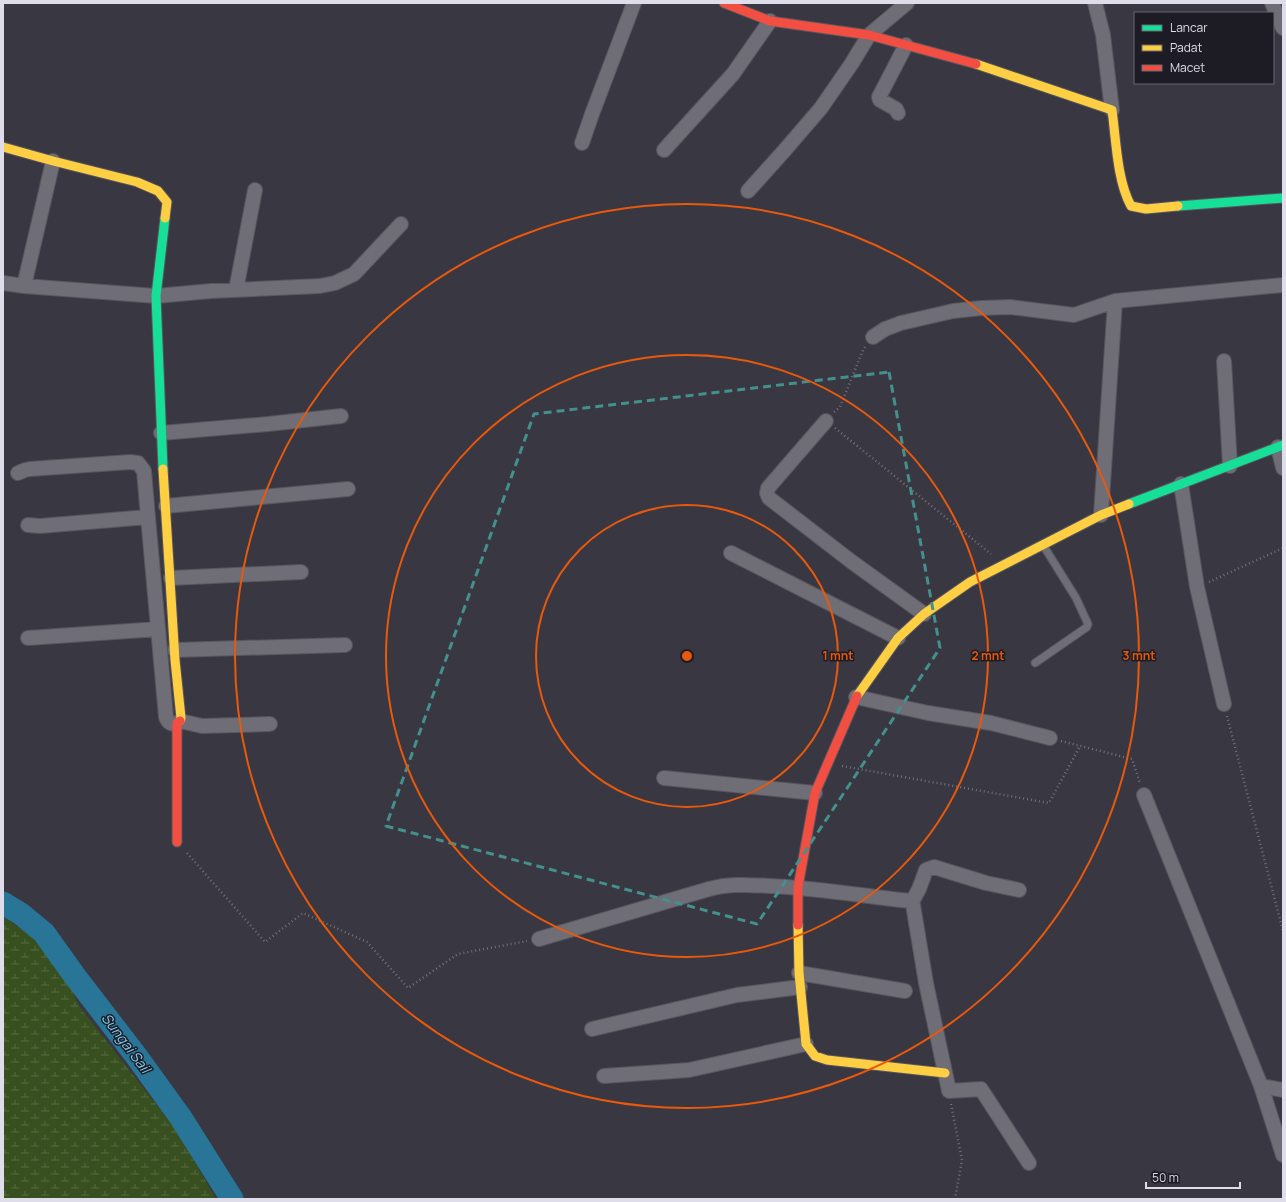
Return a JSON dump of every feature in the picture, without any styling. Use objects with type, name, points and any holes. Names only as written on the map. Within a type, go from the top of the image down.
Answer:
[{"type":"street","points":[[582,142],[634,3]]},
{"type":"street","points":[[724,3],[770,21],[869,35],[969,62],[1112,110]]},
{"type":"street","points":[[748,192],[821,108],[869,35],[907,3]]},
{"type":"street","points":[[1095,3],[1103,35],[1121,179],[1126,197],[1131,206],[1146,209],[1283,198]]},
{"type":"street","points":[[1272,3],[1283,28]]},
{"type":"street","points":[[664,150],[733,74],[770,21]]},
{"type":"street","points":[[898,113],[896,109],[880,100],[879,97],[906,45]]},
{"type":"street","points":[[3,147],[137,182],[158,190],[167,202],[156,296],[161,433],[179,722],[177,842]]},
{"type":"street","points":[[24,286],[53,161]]},
{"type":"street","points":[[236,290],[255,190]]},
{"type":"street","points":[[3,283],[24,286],[156,296],[320,286],[335,283],[354,274],[401,224]]},
{"type":"street","points":[[873,337],[885,329],[901,323],[953,311],[1010,307],[1074,315],[1115,301],[1283,285]]},
{"type":"street","points":[[1101,515],[1115,301]]},
{"type":"street","points":[[1224,361],[1230,466]]},
{"type":"street","points":[[161,433],[341,416]]},
{"type":"street","points":[[826,421],[768,488],[768,498],[852,562],[924,614]]},
{"type":"street","points":[[945,1073],[827,1060],[815,1056],[806,1044],[799,980],[798,887],[815,793],[856,697],[898,638],[924,614],[970,582],[1101,515],[1280,446],[1283,468]]},
{"type":"street","points":[[18,473],[25,470],[130,462],[138,463],[144,471],[166,717],[170,723],[174,724],[179,722],[202,726],[270,724]]},
{"type":"street","points":[[1181,484],[1197,587],[1224,704]]},
{"type":"street","points":[[166,506],[348,489]]},
{"type":"street","points":[[28,525],[40,526],[148,517]]},
{"type":"street","points":[[731,553],[898,638]]},
{"type":"street","points":[[171,578],[301,572]]},
{"type":"street","points":[[28,638],[158,629]]},
{"type":"street","points":[[175,650],[345,645]]},
{"type":"street","points":[[856,697],[928,713],[991,723],[1050,738]]},
{"type":"street","points":[[664,778],[815,793]]},
{"type":"street","points":[[1144,795],[1261,1086],[1283,1155]]},
{"type":"street","points":[[1019,890],[986,883],[934,867],[926,870],[919,889],[912,902],[927,991],[949,1091],[979,1089],[983,1091],[1029,1163]]},
{"type":"street","points":[[540,939],[720,886],[733,884],[798,887],[912,902]]},
{"type":"street","points":[[592,1029],[799,980],[905,991]]},
{"type":"street","points":[[604,1076],[689,1070],[806,1044]]},
{"type":"street","points":[[1261,1086],[1283,1090]]},
{"type":"lane","points":[[1035,663],[1087,627],[1088,624],[1076,598],[1043,544]]},
{"type":"path","points":[[873,337],[863,350],[840,407],[826,421],[1004,564]]},
{"type":"path","points":[[1197,587],[1283,548]]},
{"type":"path","points":[[1224,704],[1283,931]]},
{"type":"path","points":[[1050,738],[1132,759],[1144,795]]},
{"type":"path","points":[[828,763],[1049,803],[1080,746]]},
{"type":"path","points":[[177,842],[266,942],[303,913],[367,942],[408,988],[458,954],[540,939]]},
{"type":"path","points":[[949,1091],[962,1160],[955,1199]]},
{"type":"highlighted area","points":[[889,372],[940,648],[757,924],[386,826],[534,414]]},
{"type":"green space","points":[[3,917],[26,932],[55,960],[63,971],[79,1006],[177,1131],[216,1199],[3,1199]]},
{"type":"waterway","name":"Sungai Sail","points":[[3,903],[21,914],[44,933],[181,1118],[232,1199]]},
{"type":"traffic: fast","points":[[1178,206],[1283,198]]},
{"type":"traffic: fast","points":[[163,469],[156,296],[165,218]]},
{"type":"traffic: fast","points":[[1129,504],[1283,445]]},
{"type":"traffic: slow","points":[[976,64],[1112,110],[1120,172],[1126,196],[1131,206],[1146,209],[1178,206]]},
{"type":"traffic: slow","points":[[3,147],[137,182],[158,191],[167,202],[165,218]]},
{"type":"traffic: slow","points":[[163,469],[180,721]]},
{"type":"traffic: slow","points":[[857,696],[898,638],[924,614],[970,582],[1101,515],[1129,504]]},
{"type":"traffic: slow","points":[[798,925],[799,973],[806,1044],[815,1056],[827,1060],[945,1073]]},
{"type":"traffic: jam","points":[[724,3],[770,21],[869,35],[976,64]]},
{"type":"traffic: jam","points":[[798,925],[798,887],[815,793],[857,696]]},
{"type":"traffic: jam","points":[[177,842],[177,723],[180,721]]}]
